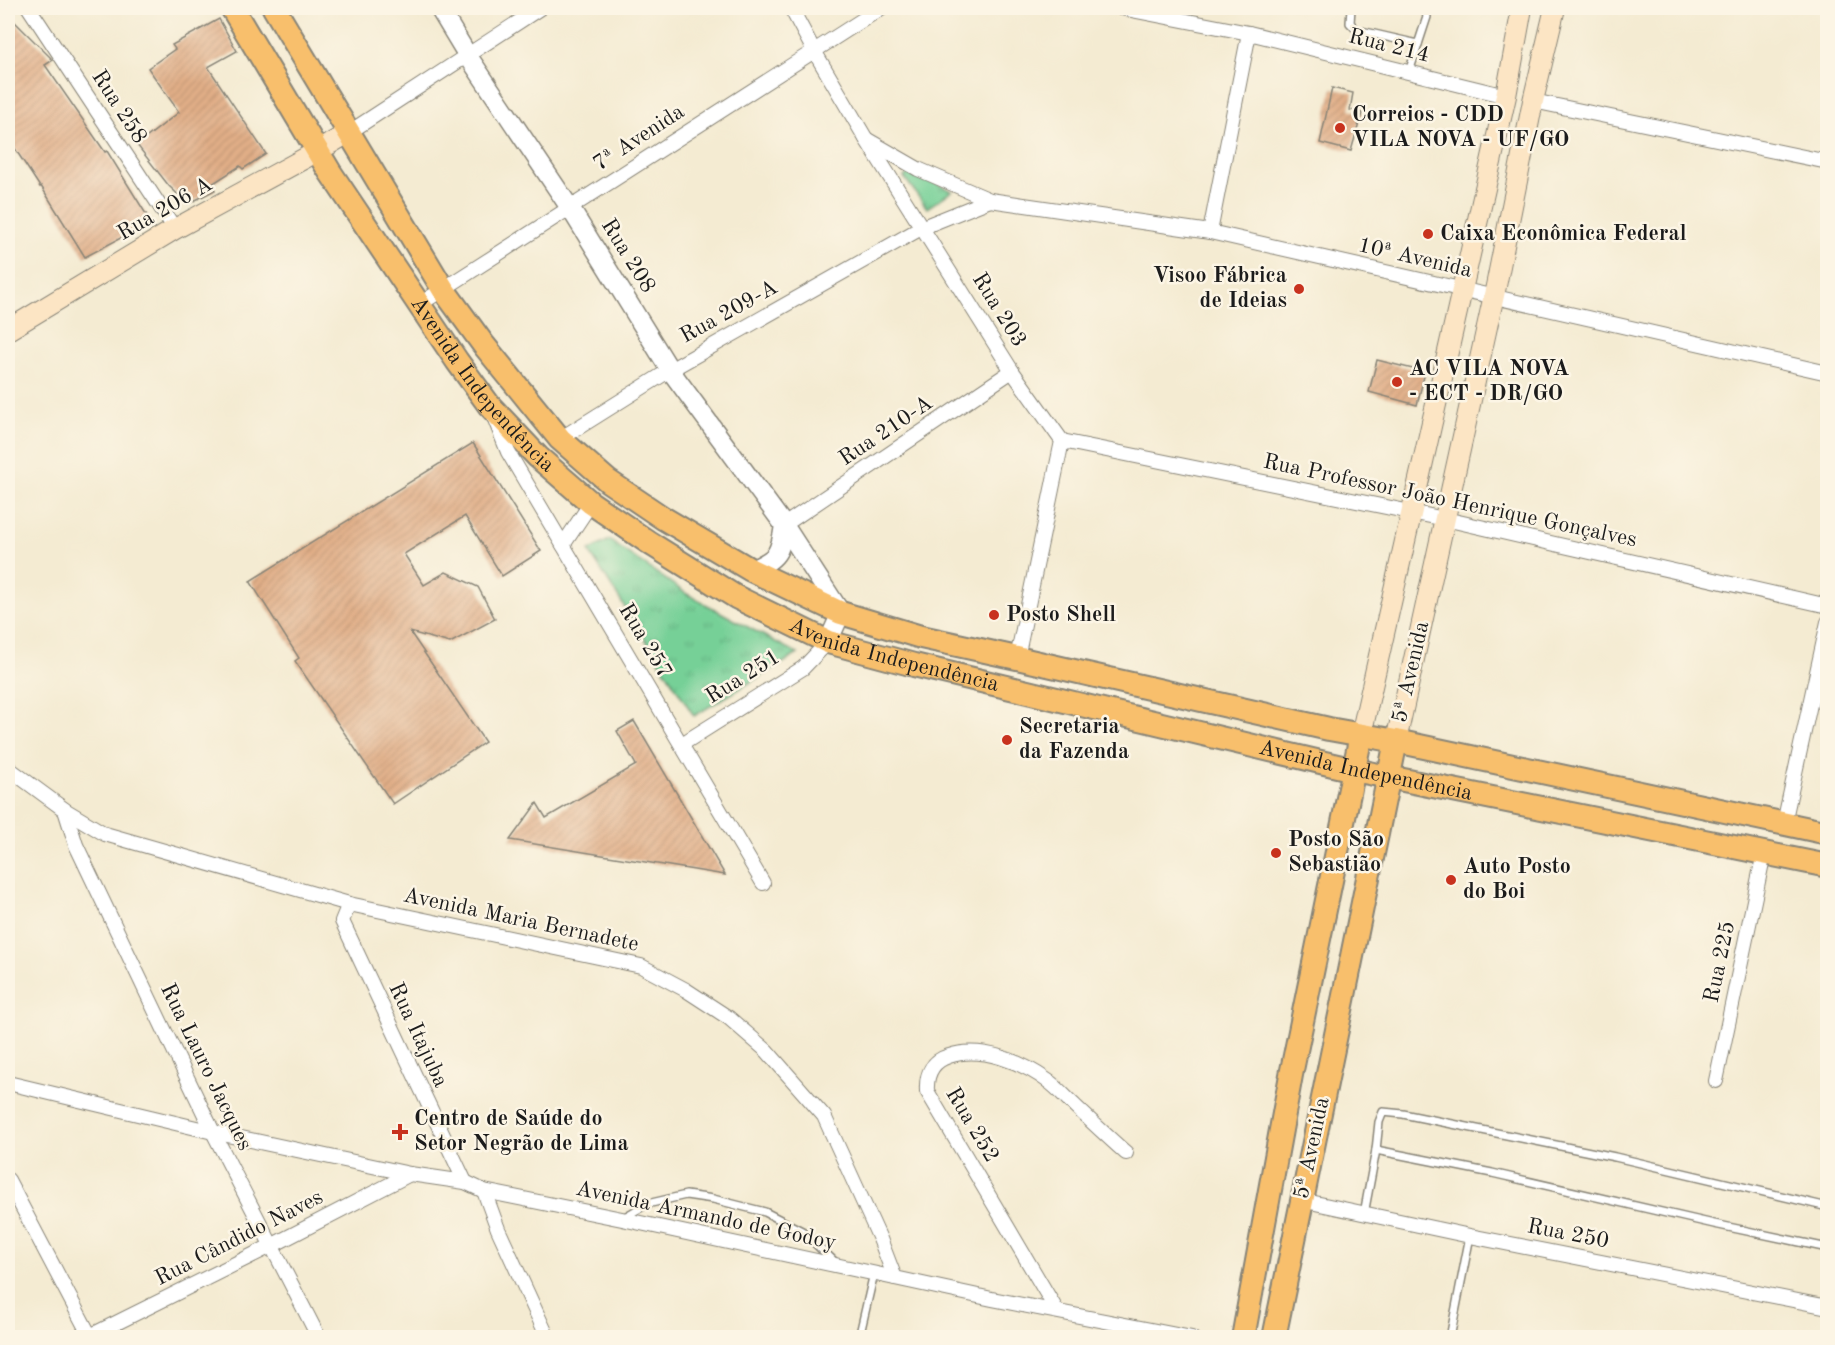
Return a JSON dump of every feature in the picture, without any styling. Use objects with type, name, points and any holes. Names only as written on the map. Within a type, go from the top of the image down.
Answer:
[{"type":"main road","name":"Avenida Independência","points":[[232,8],[318,151],[457,361],[489,405],[538,457],[591,503],[648,543],[736,597],[828,642],[914,665],[1354,770],[1827,866]]},
{"type":"main road","name":"Avenida Independência","points":[[274,8],[443,289],[483,344],[560,438],[608,481],[663,518],[751,570],[841,613],[921,638],[1361,735],[1827,833]]},
{"type":"main road","name":"5ª Avenida","points":[[1243,1338],[1291,1075],[1361,735],[1506,96],[1522,8]]},
{"type":"main road","name":"5ª Avenida","points":[[1274,1338],[1396,741],[1555,8]]},
{"type":"main road","points":[[1506,96],[1516,100],[1520,105],[1521,164]]},
{"type":"main road","name":"Rua 206 A","points":[[10,323],[348,133]]},
{"type":"main road","points":[[457,361],[483,344]]},
{"type":"street","name":"Rua 258","points":[[29,8],[175,229]]},
{"type":"street","name":"Rua 208","points":[[439,8],[468,56],[570,208],[670,370],[784,525],[841,613]]},
{"type":"street","points":[[348,133],[540,8]]},
{"type":"street","name":"Rua 203","points":[[791,8],[813,50],[866,138],[1012,371],[1062,441]]},
{"type":"street","name":"7ª Avenida","points":[[420,304],[881,8]]},
{"type":"street","name":"Rua 214","points":[[1121,8],[1249,33],[1506,96]]},
{"type":"street","points":[[1210,232],[1249,33]]},
{"type":"street","points":[[1533,101],[1827,162]]},
{"type":"street","name":"10ª Avenida","points":[[866,138],[918,169],[990,200],[1210,232],[1827,373]]},
{"type":"street","points":[[923,227],[990,200]]},
{"type":"street","name":"Rua 209-A","points":[[560,438],[670,370],[923,227]]},
{"type":"street","name":"Rua 210-A","points":[[784,525],[1012,371]]},
{"type":"street","name":"Rua 257","points":[[489,405],[508,452],[764,883]]},
{"type":"street","points":[[1017,658],[1062,441]]},
{"type":"street","name":"Rua Professor João Henrique Gonçalves","points":[[1062,441],[1445,519],[1827,606]]},
{"type":"street","points":[[563,544],[591,503]]},
{"type":"street","points":[[751,570],[769,562],[781,549],[784,525]]},
{"type":"street","name":"Rua 251","points":[[682,744],[802,668],[828,642],[841,613]]},
{"type":"street","points":[[1784,824],[1827,622]]},
{"type":"street","name":"Avenida Maria Bernadete","points":[[8,768],[65,810],[105,834],[349,904],[641,966],[686,990],[729,1018],[766,1051],[824,1116],[880,1239],[895,1278]]},
{"type":"street","name":"Rua Lauro Jacques","points":[[65,810],[76,845],[213,1132],[319,1338]]},
{"type":"street","name":"Rua 225","points":[[1716,1081],[1764,853]]},
{"type":"street","name":"Rua Itajuba","points":[[349,904],[342,921],[465,1182]]},
{"type":"street","name":"Rua 252","points":[[1057,1311],[927,1091],[926,1078],[933,1066],[945,1057],[962,1052],[986,1054],[1018,1063],[1049,1082],[1125,1154]]},
{"type":"street","name":"Avenida Armando de Godoy","points":[[8,1083],[213,1132],[410,1174],[465,1182],[484,1191],[992,1299],[1192,1338]]},
{"type":"street","name":"Rua Cândido Naves","points":[[89,1337],[410,1174]]},
{"type":"street","points":[[8,1180],[89,1337]]},
{"type":"street","points":[[484,1191],[498,1229],[548,1338]]},
{"type":"street","name":"Rua 250","points":[[1301,1200],[1827,1307]]},
{"type":"lane","points":[[1351,8],[1350,23],[1357,30],[1418,44]]},
{"type":"lane","points":[[1409,72],[1427,17],[1425,8]]},
{"type":"lane","points":[[1364,1214],[1379,1122],[1383,1112],[1403,1114],[1614,1157],[1827,1207]]},
{"type":"lane","points":[[1376,1150],[1492,1173],[1827,1248]]},
{"type":"lane","points":[[622,1219],[647,1204],[686,1195],[713,1199],[765,1212],[802,1231],[839,1266]]},
{"type":"lane","points":[[1450,1338],[1470,1236]]},
{"type":"lane","points":[[859,1338],[874,1273]]},
{"type":"green space","points":[[912,170],[952,191],[927,208],[904,177]]},
{"type":"green space","points":[[609,540],[687,594],[798,654],[694,716],[589,551]]},
{"type":"building","points":[[8,15],[53,60],[45,65],[105,152],[107,151],[151,222],[85,257],[8,138]]},
{"type":"building","points":[[219,19],[237,51],[208,67],[266,154],[243,169],[240,166],[212,184],[215,190],[188,204],[169,186],[137,145],[179,112],[148,68],[175,49],[172,45]]},
{"type":"building","name":"Correios - CDD VILA NOVA - UF/GO","points":[[1332,88],[1353,93],[1350,110],[1362,113],[1351,151],[1320,143]]},
{"type":"building","name":"AC VILA NOVA - ECT - DR/GO","points":[[1377,360],[1425,372],[1417,405],[1369,392]]},
{"type":"building","points":[[473,443],[541,551],[502,576],[465,516],[404,554],[424,585],[446,572],[478,587],[495,619],[450,643],[410,632],[485,742],[393,804],[295,661],[299,658],[250,581]]},
{"type":"building","points":[[634,721],[725,875],[510,840],[537,803],[546,818],[636,765],[617,731]]},
{"type":"place","name":"Correios - CDD VILA NOVA - UF/GO","points":[[1340,128]]},
{"type":"place","name":"Caixa Econômica Federal","points":[[1428,234]]},
{"type":"place","name":"Visoo Fábrica de Ideias","points":[[1299,289]]},
{"type":"place","name":"AC VILA NOVA - ECT - DR/GO","points":[[1397,382]]},
{"type":"place","name":"Posto Shell","points":[[994,615]]},
{"type":"place","name":"Secretaria da Fazenda","points":[[1007,740]]},
{"type":"place","name":"Posto São Sebastião","points":[[1276,853]]},
{"type":"place","name":"Auto Posto do Boi","points":[[1451,880]]},
{"type":"place","name":"Centro de Saúde do Setor Negrão de Lima","points":[[400,1132]]}]
